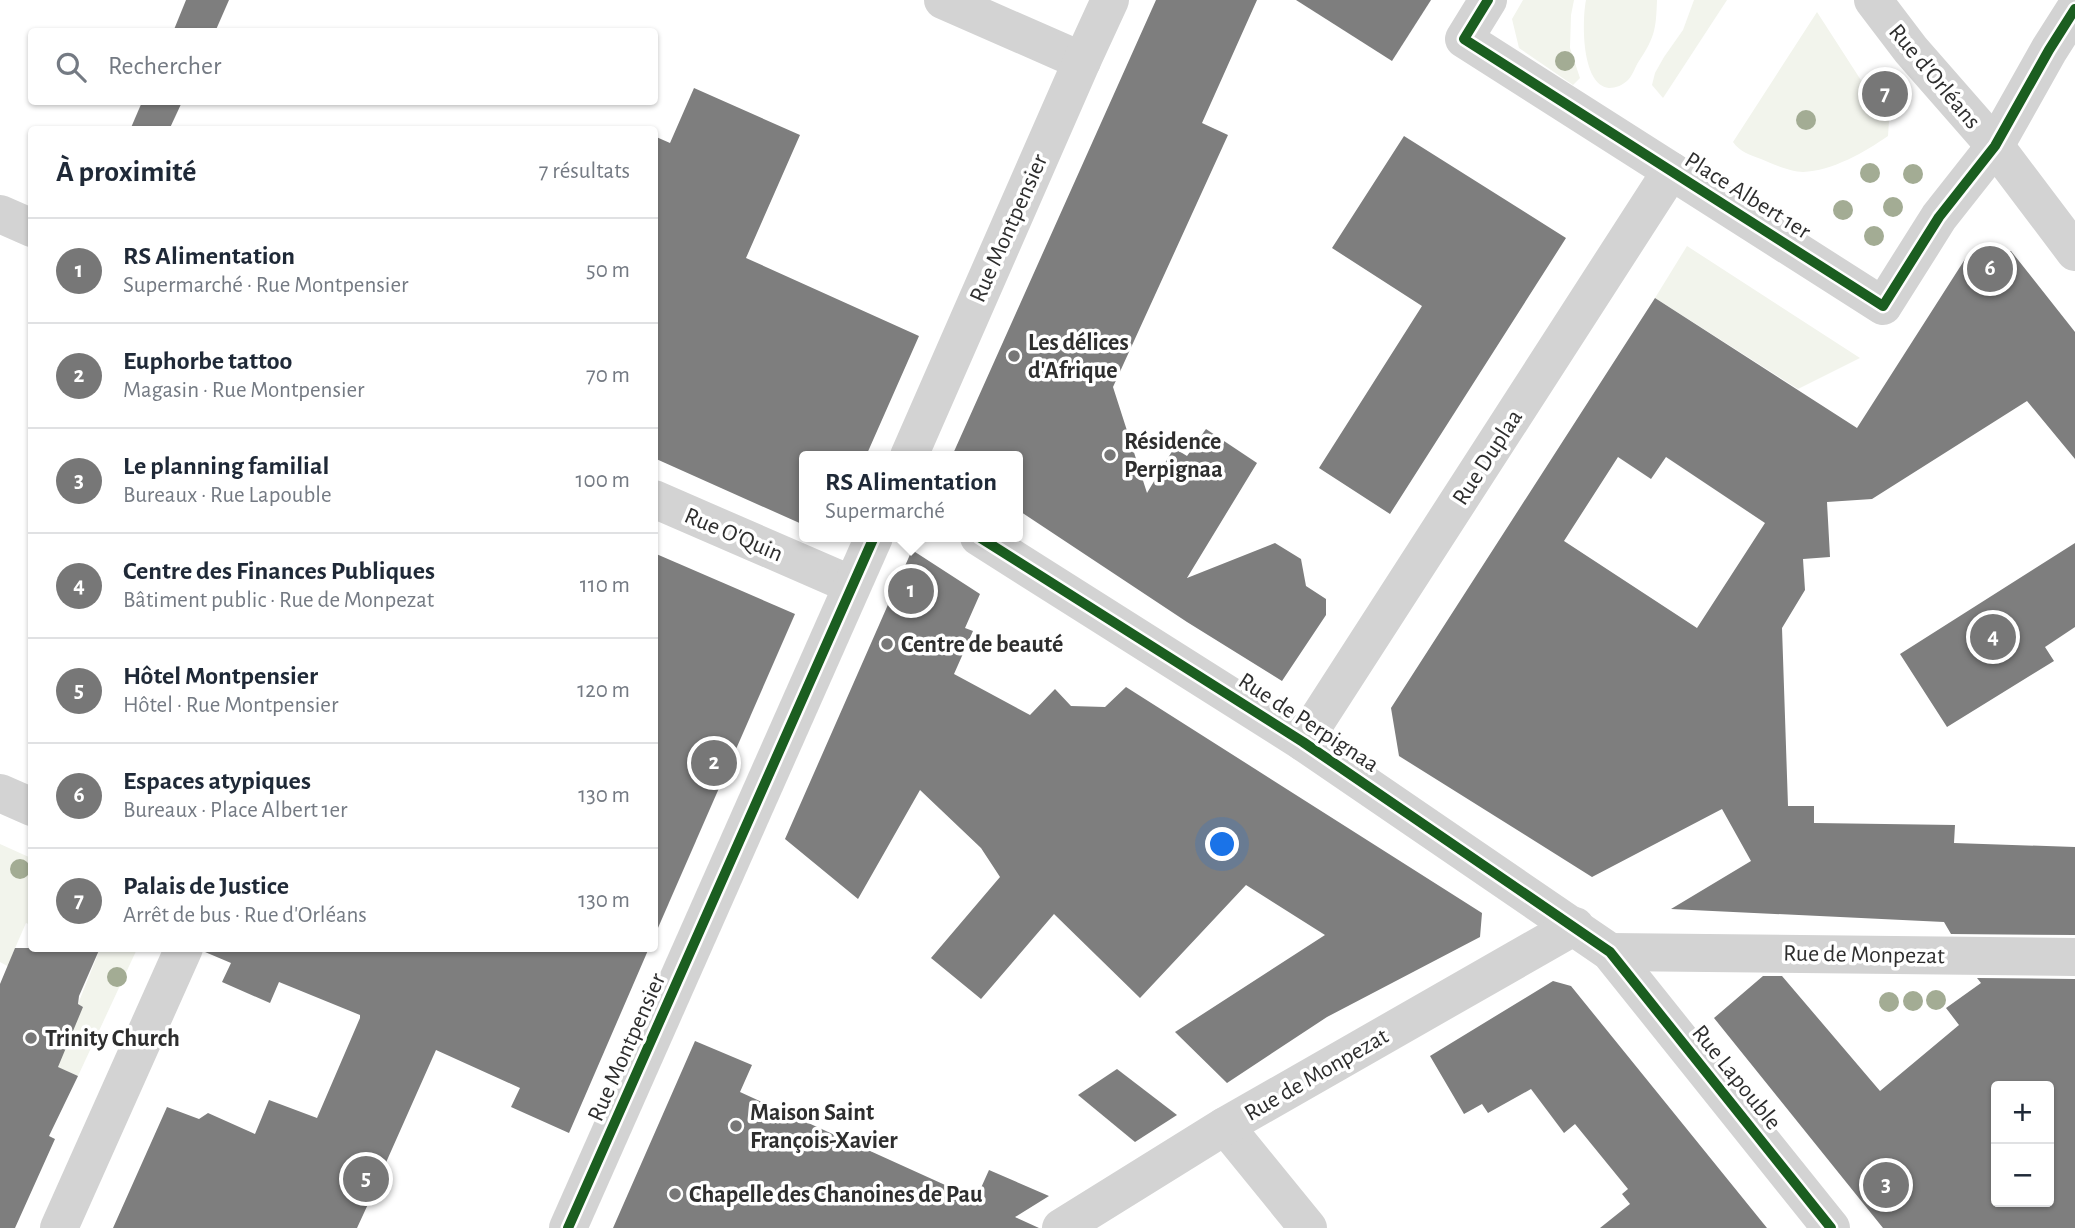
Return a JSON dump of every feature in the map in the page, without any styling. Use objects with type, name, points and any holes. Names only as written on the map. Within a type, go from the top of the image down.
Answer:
[{"type":"street","points":[[943,0],[1082,61]]},
{"type":"street","name":"Rue Montpensier","points":[[911,451],[1110,0]]},
{"type":"street","name":"Place Albert 1er","points":[[1488,0],[1464,39],[1883,306],[1939,217],[1995,146]]},
{"type":"street","name":"Rue d'Orléans","points":[[1873,0],[1911,50],[1995,146],[2075,252]]},
{"type":"street","points":[[1995,146],[2075,9]]},
{"type":"street","name":"Rue Duplaa","points":[[1303,742],[1671,171]]},
{"type":"street","points":[[0,214],[28,226]]},
{"type":"street","name":"Rue O'Quin","points":[[658,501],[852,585]]},
{"type":"street","name":"Rue Montpensier","points":[[568,1228],[872,542]]},
{"type":"street","name":"Rue de Perpignaa","points":[[987,542],[1303,742],[1610,951]]},
{"type":"street","points":[[0,793],[28,805]]},
{"type":"street","name":"Rue de Monpezat","points":[[1061,1228],[1225,1126],[1574,926]]},
{"type":"street","name":"Rue de Monpezat","points":[[1610,951],[2075,957]]},
{"type":"street","name":"Rue Lapouble","points":[[1610,951],[1831,1228]]},
{"type":"street","points":[[59,1228],[182,952]]},
{"type":"street","points":[[1225,1126],[1308,1228]]},
{"type":"shaded area","points":[[1523,0],[1574,0],[1570,48],[1580,78],[1573,85],[1519,48],[1512,19]]},
{"type":"shaded area","points":[[1586,0],[1657,0],[1651,39],[1630,78],[1619,86],[1609,88],[1600,84],[1588,64],[1584,36]]},
{"type":"shaded area","points":[[1694,0],[1727,0],[1663,98],[1652,85],[1655,73],[1683,30]]},
{"type":"shaded area","points":[[1817,12],[1866,88],[1885,105],[1889,121],[1888,136],[1837,164],[1814,171],[1798,172],[1749,154],[1733,142]]},
{"type":"shaded area","points":[[1687,246],[1860,358],[1798,389],[1655,298]]},
{"type":"shaded area","points":[[0,844],[28,857],[28,924],[26,923],[12,955],[11,968],[0,962]]},
{"type":"shaded area","points":[[94,952],[136,952],[78,1076],[50,1064],[83,1007],[78,1004],[98,954]]},
{"type":"building","points":[[186,0],[229,0],[217,28],[175,28]]},
{"type":"building","points":[[1156,0],[1257,0],[1202,123],[1228,135],[1113,387],[1147,493],[1174,448],[1187,456],[1206,429],[1257,463],[1187,578],[1275,543],[1301,559],[1306,586],[1326,599],[1326,615],[1282,681],[1187,622],[1023,513],[1023,451],[954,451]]},
{"type":"building","points":[[1296,0],[1431,0],[1392,61]]},
{"type":"building","points":[[694,88],[800,135],[746,258],[919,336],[868,451],[799,451],[799,523],[658,460],[658,138],[670,143]]},
{"type":"building","points":[[141,105],[181,105],[171,126],[132,126]]},
{"type":"building","points":[[1404,136],[1566,238],[1390,514],[1319,468],[1422,306],[1332,248]]},
{"type":"building","points":[[2011,251],[2075,332],[2075,459],[2027,401],[1872,499],[1827,502],[1830,557],[1803,559],[1805,590],[1782,628],[1788,806],[1814,806],[1814,823],[1955,825],[1954,843],[2075,847],[2075,935],[1951,934],[1944,922],[1671,909],[1751,861],[1722,809],[1592,877],[1399,756],[1391,708],[1655,298],[1857,428],[1967,256]],"holes":[[[1618,457],[1651,479],[1666,457],[1765,523],[1697,628],[1564,541]]]},
{"type":"building","points":[[2075,543],[2075,627],[2045,647],[2054,661],[1947,727],[1900,654]]},
{"type":"building","points":[[912,550],[980,594],[965,628],[973,631],[954,674],[1030,715],[1055,689],[1071,706],[1105,707],[1126,687],[1482,913],[1480,937],[1327,1017],[1227,1083],[1175,1032],[1325,935],[1246,885],[1140,998],[1054,914],[981,999],[931,958],[1000,877],[981,848],[920,790],[858,899],[785,839]]},
{"type":"building","points":[[658,555],[795,614],[658,928]]},
{"type":"building","points":[[15,948],[28,948],[28,952],[98,952],[79,996],[78,1004],[83,1007],[58,1067],[78,1076],[49,1136],[55,1139],[15,1228],[0,1228],[0,984]]},
{"type":"building","points":[[205,952],[647,952],[569,1133],[511,1107],[520,1088],[436,1050],[384,1167],[387,1170],[373,1203],[369,1202],[357,1228],[113,1228],[167,1107],[199,1119],[208,1113],[255,1134],[269,1100],[317,1118],[360,1015],[279,982],[270,1003],[222,982],[231,963]]},
{"type":"building","points":[[1763,976],[1782,976],[1880,1091],[1959,1025],[1946,1008],[1981,983],[1977,978],[2075,979],[2075,1228],[1883,1228],[1714,1018]]},
{"type":"building","points":[[1553,981],[1571,986],[1767,1228],[1600,1228],[1630,1204],[1622,1194],[1628,1189],[1575,1124],[1564,1133],[1531,1089],[1488,1113],[1482,1104],[1464,1114],[1430,1056]]},
{"type":"building","name":"Maison Saint François-Xavier","points":[[695,1041],[752,1065],[740,1092],[976,1199],[989,1170],[1049,1196],[1015,1217],[1039,1228],[613,1228]]},
{"type":"building","points":[[1117,1069],[1177,1115],[1135,1142],[1078,1095]]},
{"type":"cycle path","points":[[1488,0],[1464,39],[1883,306],[1939,217],[1995,146],[2075,9]]},
{"type":"cycle path","points":[[568,1228],[872,542]]},
{"type":"cycle path","points":[[987,542],[1303,742],[1610,952],[1831,1228]]},
{"type":"place","name":"Palais de Justice","points":[[1885,94]]},
{"type":"place","name":"Espaces atypiques","points":[[1990,269]]},
{"type":"place","name":"Les délices d'Afrique","points":[[1014,356]]},
{"type":"place","name":"Résidence Perpignaa","points":[[1110,455]]},
{"type":"place","name":"RS Alimentation","points":[[911,591]]},
{"type":"place","name":"Centre des Finances Publiques","points":[[1993,637]]},
{"type":"place","name":"Centre de beauté","points":[[887,644]]},
{"type":"place","name":"Euphorbe tattoo","points":[[714,763]]},
{"type":"place","name":"Trinity Church","points":[[31,1038]]},
{"type":"place","name":"Maison Saint François-Xavier","points":[[736,1126]]},
{"type":"place","name":"Hôtel Montpensier","points":[[366,1179]]},
{"type":"place","name":"Le planning familial","points":[[1886,1185]]},
{"type":"place","name":"Chapelle des Chanoines de Pau","points":[[675,1194]]}]
